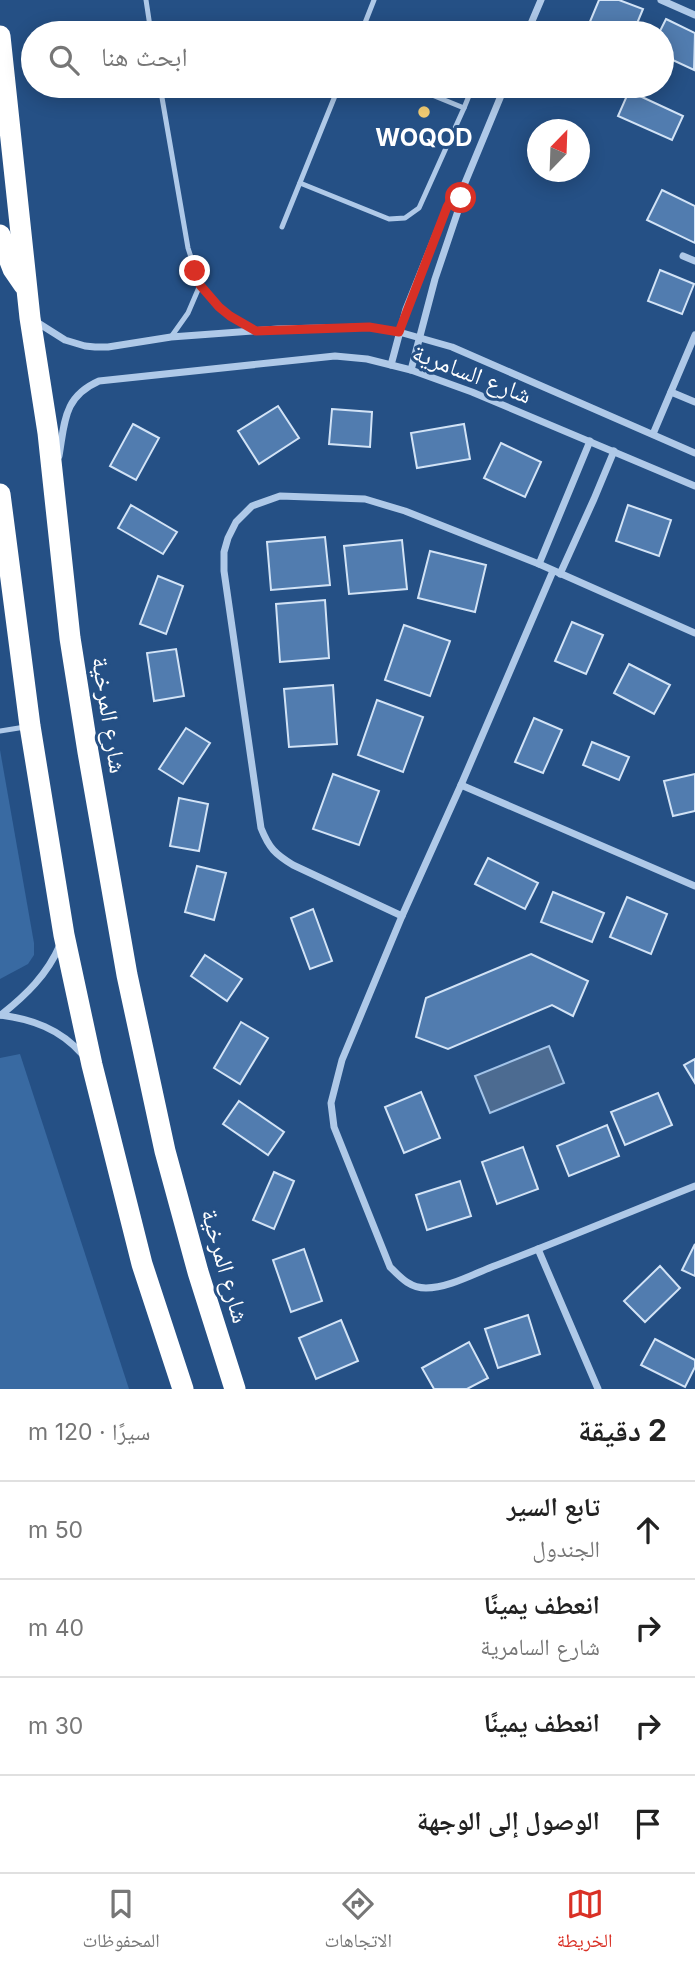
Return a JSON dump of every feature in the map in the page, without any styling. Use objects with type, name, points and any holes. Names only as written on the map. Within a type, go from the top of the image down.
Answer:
[{"type":"highway","name":"شارع المرخية","points":[[0,36],[30,318],[48,433],[70,638],[88,752],[127,975],[165,1151],[198,1272],[235,1389]]},
{"type":"highway","points":[[0,235],[13,269],[27,290]]},
{"type":"highway","points":[[0,497],[30,726],[64,935],[92,1065],[142,1264],[183,1389]]},
{"type":"street","points":[[532,21],[540,0]]},
{"type":"street","points":[[661,0],[695,15]]},
{"type":"street","points":[[411,370],[438,269],[460,205],[462,190],[500,98]]},
{"type":"street","points":[[391,365],[399,332],[447,207],[462,190]]},
{"type":"street","points":[[682,256],[695,261]]},
{"type":"street","name":"شارع السامرية","points":[[30,318],[65,340],[85,346],[108,347],[171,337],[256,331],[369,327],[399,332],[452,347],[695,453]]},
{"type":"street","points":[[653,434],[695,335]]},
{"type":"street","name":"شارع السامرية","points":[[53,492],[64,426],[71,404],[85,387],[99,381],[335,356],[367,359],[411,370],[472,392],[695,486]]},
{"type":"street","points":[[671,392],[695,402]]},
{"type":"street","points":[[539,564],[590,441]]},
{"type":"street","points":[[614,451],[594,499],[556,573],[402,916],[342,1060],[331,1103],[334,1127],[390,1267],[412,1286],[426,1288],[446,1284],[695,1186]]},
{"type":"street","points":[[402,916],[276,855],[261,828],[224,571],[228,538],[236,522],[252,506],[280,496],[365,499],[405,510],[539,564],[695,633]]},
{"type":"street","points":[[461,785],[695,886]]},
{"type":"street","points":[[0,1015],[21,999],[39,980],[54,958],[64,935]]},
{"type":"street","points":[[0,1015],[27,1019],[52,1029],[74,1045],[92,1065]]},
{"type":"street","points":[[538,1249],[598,1389]]},
{"type":"lane","points":[[146,0],[150,21]]},
{"type":"lane","points":[[366,21],[374,0]]},
{"type":"lane","points":[[162,98],[188,248],[200,285],[219,307],[256,331]]},
{"type":"lane","points":[[282,227],[334,98]]},
{"type":"lane","points":[[439,98],[464,108]]},
{"type":"lane","points":[[300,183],[389,219],[405,218],[413,214],[424,200],[468,98]]},
{"type":"lane","points":[[171,337],[188,313],[200,285]]},
{"type":"lane","points":[[0,731],[30,726]]},
{"type":"shaded area","points":[[0,750],[34,955],[28,964],[0,979]]},
{"type":"shaded area","points":[[549,1046],[564,1083],[490,1113],[475,1076]]},
{"type":"shaded area","points":[[20,1054],[129,1389],[0,1389],[0,1058]]},
{"type":"building","points":[[599,0],[619,0],[643,9],[638,21],[590,21]]},
{"type":"building","points":[[674,23],[695,33],[694,70],[674,61]]},
{"type":"building","points":[[626,98],[644,98],[683,116],[672,140],[618,116]]},
{"type":"building","points":[[662,190],[695,206],[695,243],[647,220]]},
{"type":"building","points":[[660,270],[694,284],[682,314],[648,301]]},
{"type":"building","points":[[278,406],[299,438],[259,464],[238,431]]},
{"type":"building","points":[[332,409],[372,412],[370,447],[329,444]]},
{"type":"building","points":[[133,424],[159,438],[136,480],[110,466]]},
{"type":"building","points":[[464,424],[470,459],[417,468],[411,433]]},
{"type":"building","points":[[501,443],[541,462],[525,497],[484,478]]},
{"type":"building","points":[[131,505],[177,532],[163,554],[118,528]]},
{"type":"building","points":[[628,505],[671,520],[659,556],[616,541]]},
{"type":"building","points":[[325,537],[330,585],[271,590],[267,542]]},
{"type":"building","points":[[402,540],[407,589],[349,594],[344,546]]},
{"type":"building","points":[[430,551],[486,565],[475,612],[418,598]]},
{"type":"building","points":[[158,576],[183,586],[166,634],[140,624]]},
{"type":"building","points":[[325,600],[329,658],[280,662],[276,604]]},
{"type":"building","points":[[572,622],[603,635],[586,674],[555,661]]},
{"type":"building","points":[[404,625],[450,641],[430,696],[385,680]]},
{"type":"building","points":[[176,649],[184,696],[154,701],[147,653]]},
{"type":"building","points":[[629,664],[670,685],[654,714],[614,693]]},
{"type":"building","points":[[333,685],[337,744],[289,747],[284,689]]},
{"type":"building","points":[[377,700],[423,717],[403,772],[358,755]]},
{"type":"building","points":[[534,718],[562,730],[543,773],[515,762]]},
{"type":"building","points":[[186,728],[210,743],[183,784],[159,769]]},
{"type":"building","points":[[592,742],[629,757],[619,780],[583,765]]},
{"type":"building","points":[[333,774],[379,791],[359,845],[313,829]]},
{"type":"building","points":[[695,774],[695,811],[673,816],[664,781]]},
{"type":"building","points":[[179,798],[208,804],[199,851],[170,846]]},
{"type":"building","points":[[488,858],[538,883],[525,909],[475,884]]},
{"type":"building","points":[[197,866],[226,873],[214,920],[185,912]]},
{"type":"building","points":[[553,892],[604,913],[592,942],[541,922]]},
{"type":"building","points":[[627,897],[667,914],[651,954],[610,937]]},
{"type":"building","points":[[313,909],[332,961],[310,969],[291,918]]},
{"type":"building","points":[[531,954],[588,981],[573,1016],[552,1005],[448,1049],[416,1037],[426,998]]},
{"type":"building","points":[[205,955],[242,979],[227,1001],[191,976]]},
{"type":"building","points":[[241,1022],[268,1038],[240,1084],[214,1068]]},
{"type":"building","points":[[695,1059],[695,1083],[684,1065]]},
{"type":"building","points":[[421,1092],[440,1138],[404,1153],[385,1107]]},
{"type":"building","points":[[658,1093],[672,1125],[625,1145],[611,1112]]},
{"type":"building","points":[[239,1101],[284,1132],[268,1155],[223,1124]]},
{"type":"building","points":[[607,1125],[619,1156],[569,1176],[557,1146]]},
{"type":"building","points":[[523,1147],[538,1189],[497,1204],[482,1162]]},
{"type":"building","points":[[274,1172],[294,1181],[274,1229],[253,1220]]},
{"type":"building","points":[[460,1181],[471,1216],[427,1230],[416,1195]]},
{"type":"building","points":[[695,1244],[695,1276],[682,1270]]},
{"type":"building","points":[[304,1249],[322,1301],[291,1312],[273,1260]]},
{"type":"building","points":[[660,1266],[680,1288],[645,1322],[624,1301]]},
{"type":"building","points":[[528,1315],[540,1354],[498,1368],[485,1329]]},
{"type":"building","points":[[341,1320],[358,1361],[316,1379],[299,1338]]},
{"type":"building","points":[[655,1339],[695,1360],[695,1367],[685,1387],[641,1365]]},
{"type":"building","points":[[469,1342],[488,1378],[467,1389],[434,1389],[422,1368]]},
{"type":"place","name":"WOQOD","points":[[424,112]]},
{"type":"route","points":[[195,271],[200,285],[219,307],[256,331],[369,327],[399,332],[447,207],[462,190],[461,198]]}]
